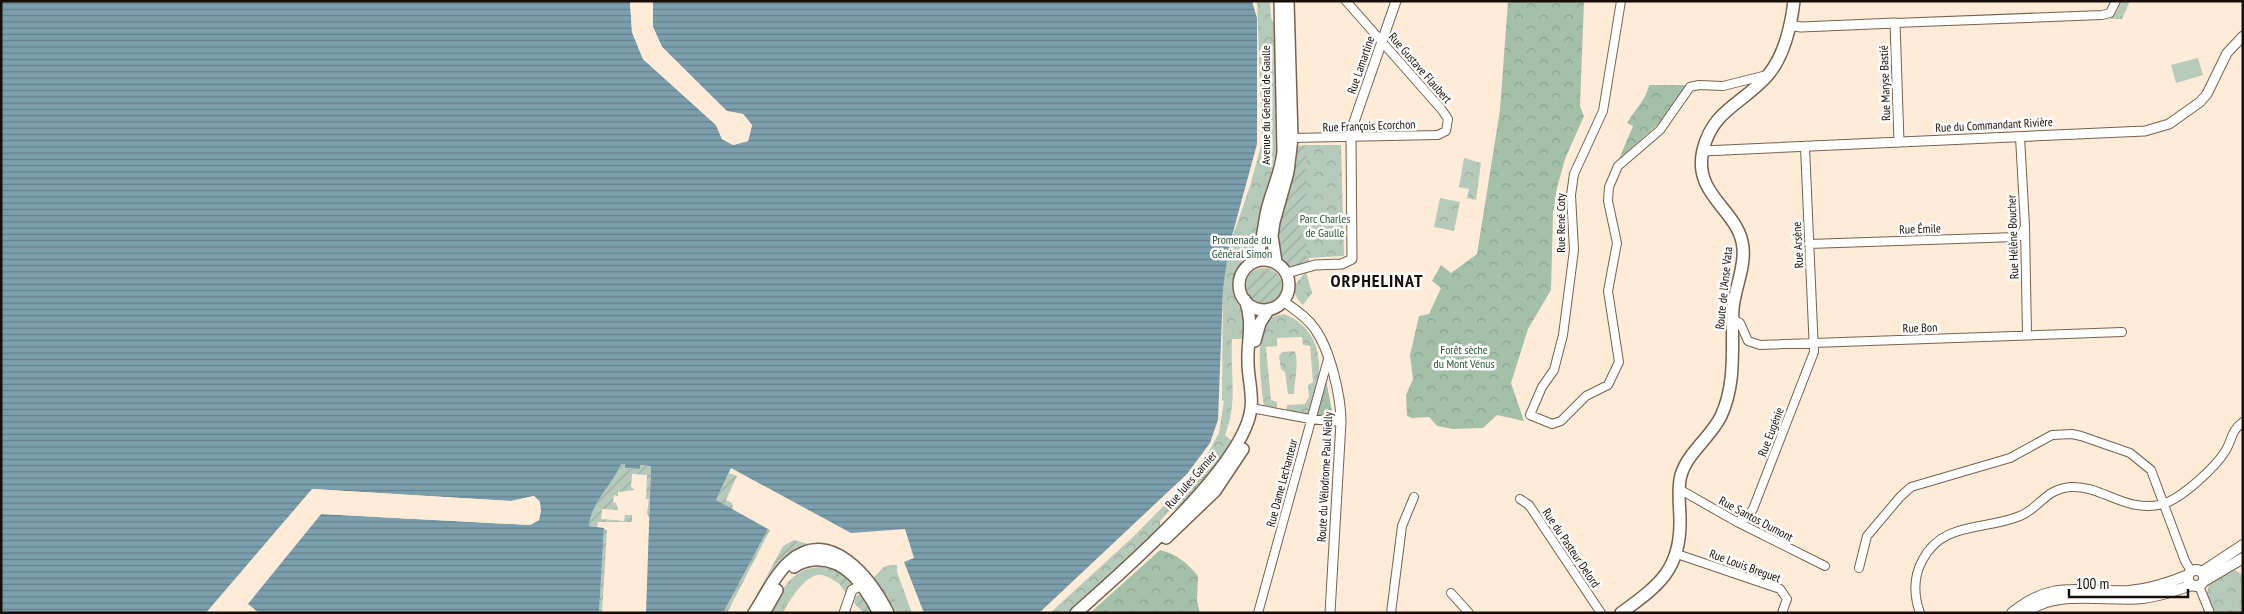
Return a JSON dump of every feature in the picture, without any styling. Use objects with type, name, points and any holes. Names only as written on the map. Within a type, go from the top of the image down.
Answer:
[{"type":"main road","name":"Route de l'Anse Vata","points":[[1621,613],[1664,579],[1677,554],[1681,474],[1686,464],[1710,435],[1727,400],[1731,377],[1733,319],[1743,248],[1734,225],[1710,194],[1701,171],[1702,151],[1709,131],[1722,113],[1768,75],[1782,51],[1794,1]]},
{"type":"main road","name":"Avenue du Général de Gaulle","points":[[1276,262],[1272,236],[1288,172],[1292,138],[1286,2]]},
{"type":"main road","name":"Avenue du Général de Gaulle","points":[[1252,263],[1261,250],[1266,215],[1281,168],[1283,152],[1286,2]]},
{"type":"main road","points":[[1268,260],[1276,262],[1287,274],[1289,288],[1283,301],[1269,309],[1255,308],[1245,300],[1240,287],[1240,280],[1246,267],[1252,263],[1268,260]]},
{"type":"main road","name":"Rue Jules Garnier","points":[[1076,613],[1174,520],[1222,468],[1241,437],[1252,411],[1248,363],[1250,313],[1245,300]]},
{"type":"main road","name":"Rue Jules Garnier","points":[[1086,613],[1215,491],[1232,469],[1247,442],[1243,440],[1249,426],[1258,382],[1254,360],[1256,334],[1269,309]]},
{"type":"main road","points":[[1215,491],[1214,484],[1221,476],[1222,468]]},
{"type":"main road","points":[[2189,573],[2188,581],[2199,581],[2243,545]]},
{"type":"main road","points":[[754,613],[778,575],[790,561],[814,550],[837,553],[851,562],[883,610]]},
{"type":"main road","points":[[2026,613],[2030,609],[2054,600],[2144,598],[2199,581],[2243,558]]},
{"type":"main road","points":[[764,613],[786,576],[796,565],[807,561],[840,561],[865,583]]},
{"type":"main road","points":[[2012,613],[2035,596],[2060,590],[2128,591],[2161,586],[2196,569],[2199,581]]},
{"type":"street","name":"Rue Gustave Flaubert","points":[[1346,1],[1442,110],[1448,119],[1446,131]]},
{"type":"street","name":"Rue Lamartine","points":[[1287,274],[1315,265],[1342,264],[1352,259],[1351,138],[1354,122],[1396,1]]},
{"type":"street","name":"Rue René Coty","points":[[1621,1],[1603,111],[1574,174],[1571,195],[1574,250],[1563,335],[1554,370],[1542,387],[1530,415],[1552,424],[1561,421],[1586,396],[1608,385],[1619,362],[1608,291],[1617,243],[1608,202],[1609,187],[1618,166],[1660,130],[1690,87],[1699,85],[1723,86],[1768,75]]},
{"type":"street","points":[[1789,25],[1801,27],[2102,15],[2110,13],[2116,1]]},
{"type":"street","name":"Rue Maryse Bastié","points":[[1895,23],[1899,142]]},
{"type":"street","name":"Rue du Commandant Rivière","points":[[1702,151],[2145,132],[2169,124],[2191,111],[2203,98],[2227,53],[2243,36]]},
{"type":"street","name":"Rue François Ecorchon","points":[[1292,138],[1438,135],[1446,131]]},
{"type":"street","name":"Rue Hélène Boucher","points":[[2020,138],[2025,226],[2027,335]]},
{"type":"street","name":"Rue Arsène","points":[[1805,147],[1814,343]]},
{"type":"street","name":"Rue Émile","points":[[1809,244],[2016,237],[2021,235],[2025,226]]},
{"type":"street","name":"Route du Vélodrome Paul Nielly","points":[[1283,301],[1302,315],[1315,330],[1328,359],[1340,401],[1341,422],[1330,613]]},
{"type":"street","name":"Rue Bon","points":[[1733,319],[1740,323],[1745,337],[1755,345],[2122,332]]},
{"type":"street","name":"Rue Eugénie","points":[[1737,522],[1746,518],[1753,509],[1813,356],[1814,343]]},
{"type":"street","name":"Rue Dame Lechanteur","points":[[1258,613],[1328,359]]},
{"type":"street","points":[[1252,411],[1341,422]]},
{"type":"street","points":[[1920,613],[1915,589],[1918,569],[1928,548],[1950,534],[2022,515],[2056,489],[2073,487],[2088,490],[2132,505],[2164,504],[2189,488],[2210,470],[2226,450],[2232,431],[2243,422]]},
{"type":"street","points":[[1858,568],[1867,536],[1894,503],[1912,487],[2010,458],[2052,436],[2081,436],[2114,446],[2139,458],[2151,470],[2189,573]]},
{"type":"street","name":"Rue Santos Dumont","points":[[1679,489],[1737,522],[1824,566]]},
{"type":"street","points":[[1391,613],[1402,526],[1414,497]]},
{"type":"street","name":"Rue du Pasteur Delord","points":[[1520,499],[1529,505],[1601,613]]},
{"type":"street","name":"Rue Louis Breguet","points":[[1677,554],[1780,589],[1787,598],[1782,613]]},
{"type":"street","points":[[2199,581],[2210,613]]},
{"type":"street","points":[[844,613],[852,590],[865,583]]},
{"type":"street","points":[[1451,593],[1469,613]]},
{"type":"green space","name":"Promenade du Général Simon","points":[[1257,1],[1270,1],[1271,18],[1274,23],[1276,152],[1251,256],[1237,270],[1233,281],[1233,294],[1244,316],[1245,324],[1244,339],[1232,339],[1233,388],[1231,412],[1225,435],[1232,441],[1226,454],[1197,490],[1177,509],[1170,510],[1160,521],[1160,527],[1070,613],[1050,613],[1134,536],[1198,471],[1219,433],[1224,401],[1222,400],[1223,288],[1229,247],[1250,186],[1262,142]]},
{"type":"green space","name":"Forêt sèche du Mont Vénus","points":[[1508,1],[1584,1],[1580,106],[1584,116],[1565,159],[1557,188],[1553,213],[1551,290],[1528,329],[1511,383],[1524,421],[1497,415],[1483,428],[1453,429],[1437,426],[1429,417],[1412,418],[1407,416],[1406,395],[1413,379],[1410,355],[1419,316],[1429,314],[1441,288],[1432,281],[1441,265],[1451,273],[1477,254],[1500,110]]},
{"type":"green space","points":[[2122,1],[2130,1],[2122,19],[2110,19],[2116,13]]},
{"type":"green space","points":[[2198,58],[2203,75],[2176,83],[2171,65]]},
{"type":"green space","points":[[1649,85],[1686,85],[1666,117],[1619,159],[1633,126],[1627,123],[1643,100]]},
{"type":"green space","name":"Parc Charles de Gaulle","points":[[1306,145],[1341,145],[1344,256],[1306,258]]},
{"type":"green space","points":[[1306,145],[1306,257],[1309,257],[1309,262],[1289,266],[1280,258],[1278,228],[1285,189],[1296,146]]},
{"type":"green space","points":[[1464,158],[1481,163],[1476,200],[1467,198],[1469,189],[1459,187]]},
{"type":"green space","points":[[1440,198],[1460,202],[1454,231],[1434,227]]},
{"type":"green space","points":[[1264,268],[1277,273],[1282,286],[1277,299],[1264,304],[1251,299],[1246,286],[1251,273]]},
{"type":"green space","points":[[1306,272],[1312,293],[1303,305],[1296,296],[1295,288]]},
{"type":"green space","points":[[1284,314],[1299,322],[1305,328],[1317,348],[1318,377],[1308,414],[1286,411],[1287,405],[1305,404],[1309,397],[1308,385],[1313,382],[1310,346],[1303,345],[1302,337],[1277,338],[1277,346],[1266,347],[1271,400],[1277,402],[1277,408],[1264,406],[1260,362],[1263,328],[1267,321],[1273,317]]},
{"type":"green space","points":[[1294,351],[1297,365],[1294,394],[1288,394],[1285,372],[1281,369],[1279,356],[1282,352]]},
{"type":"green space","points":[[1326,380],[1333,416],[1316,416],[1317,402]]},
{"type":"green space","points":[[621,464],[625,464],[625,468],[640,469],[640,465],[651,466],[649,518],[647,513],[649,499],[646,499],[647,475],[632,474],[631,487],[635,490],[618,492],[618,496],[614,495],[613,502],[616,503],[618,510],[602,509],[601,519],[624,521],[625,515],[632,515],[632,522],[598,522],[597,527],[589,526],[594,509]]},
{"type":"green space","points":[[729,473],[737,476],[726,500],[732,503],[733,510],[716,500]]},
{"type":"green space","points":[[604,529],[607,530],[602,613],[599,613]]},
{"type":"green space","points":[[768,529],[770,530],[727,613],[723,613]]},
{"type":"green space","points":[[794,540],[815,546],[791,555],[752,613],[747,613],[783,546]]},
{"type":"green space","points":[[1160,550],[1172,554],[1181,560],[1198,576],[1197,601],[1200,613],[1090,613]]},
{"type":"green space","points":[[897,565],[897,572],[912,613],[896,612],[873,578],[884,567]]},
{"type":"green space","points":[[819,567],[833,574],[840,584],[824,575],[813,576],[798,590],[783,613],[770,613],[788,582],[801,572]]},
{"type":"green space","points":[[819,567],[829,567],[838,570],[854,581],[847,595],[833,574]]},
{"type":"green space","points":[[2235,570],[2243,575],[2243,613],[2220,613],[2211,610],[2207,593],[2209,584]]},
{"type":"green space","points":[[895,581],[905,602],[898,605],[887,584]]},
{"type":"green space","points":[[862,593],[875,613],[864,613],[854,603],[856,596]]},
{"type":"water","points":[[1,1],[630,1],[632,32],[643,59],[716,125],[722,139],[733,145],[748,141],[752,125],[743,114],[727,111],[662,47],[653,27],[653,1],[1252,1],[1257,18],[1257,144],[1229,247],[1223,289],[1218,420],[1210,443],[1187,474],[1039,613],[924,613],[904,562],[914,558],[905,529],[851,533],[731,468],[716,500],[768,529],[723,613],[646,613],[651,466],[640,465],[640,469],[625,468],[625,464],[621,464],[594,509],[589,526],[604,528],[599,613],[259,613],[248,604],[321,514],[530,525],[539,520],[540,502],[534,496],[511,501],[313,489],[206,613],[1,613]]},
{"type":"pier","points":[[630,1],[633,1],[634,31],[645,57],[718,123],[724,137],[733,143],[746,139],[749,126],[742,116],[725,113],[660,49],[650,28],[650,2],[653,1],[653,27],[662,47],[726,111],[743,114],[752,125],[748,141],[733,145],[722,139],[716,125],[643,59],[632,32]]},
{"type":"pier","points":[[312,489],[511,501],[534,496],[540,502],[541,511],[539,520],[530,525],[321,514],[246,605],[320,512],[530,522],[537,518],[539,511],[538,504],[533,499],[511,504],[314,492],[209,613],[206,613]]},
{"type":"district","name":"ORPHELINAT","points":[[1377,281]]}]
